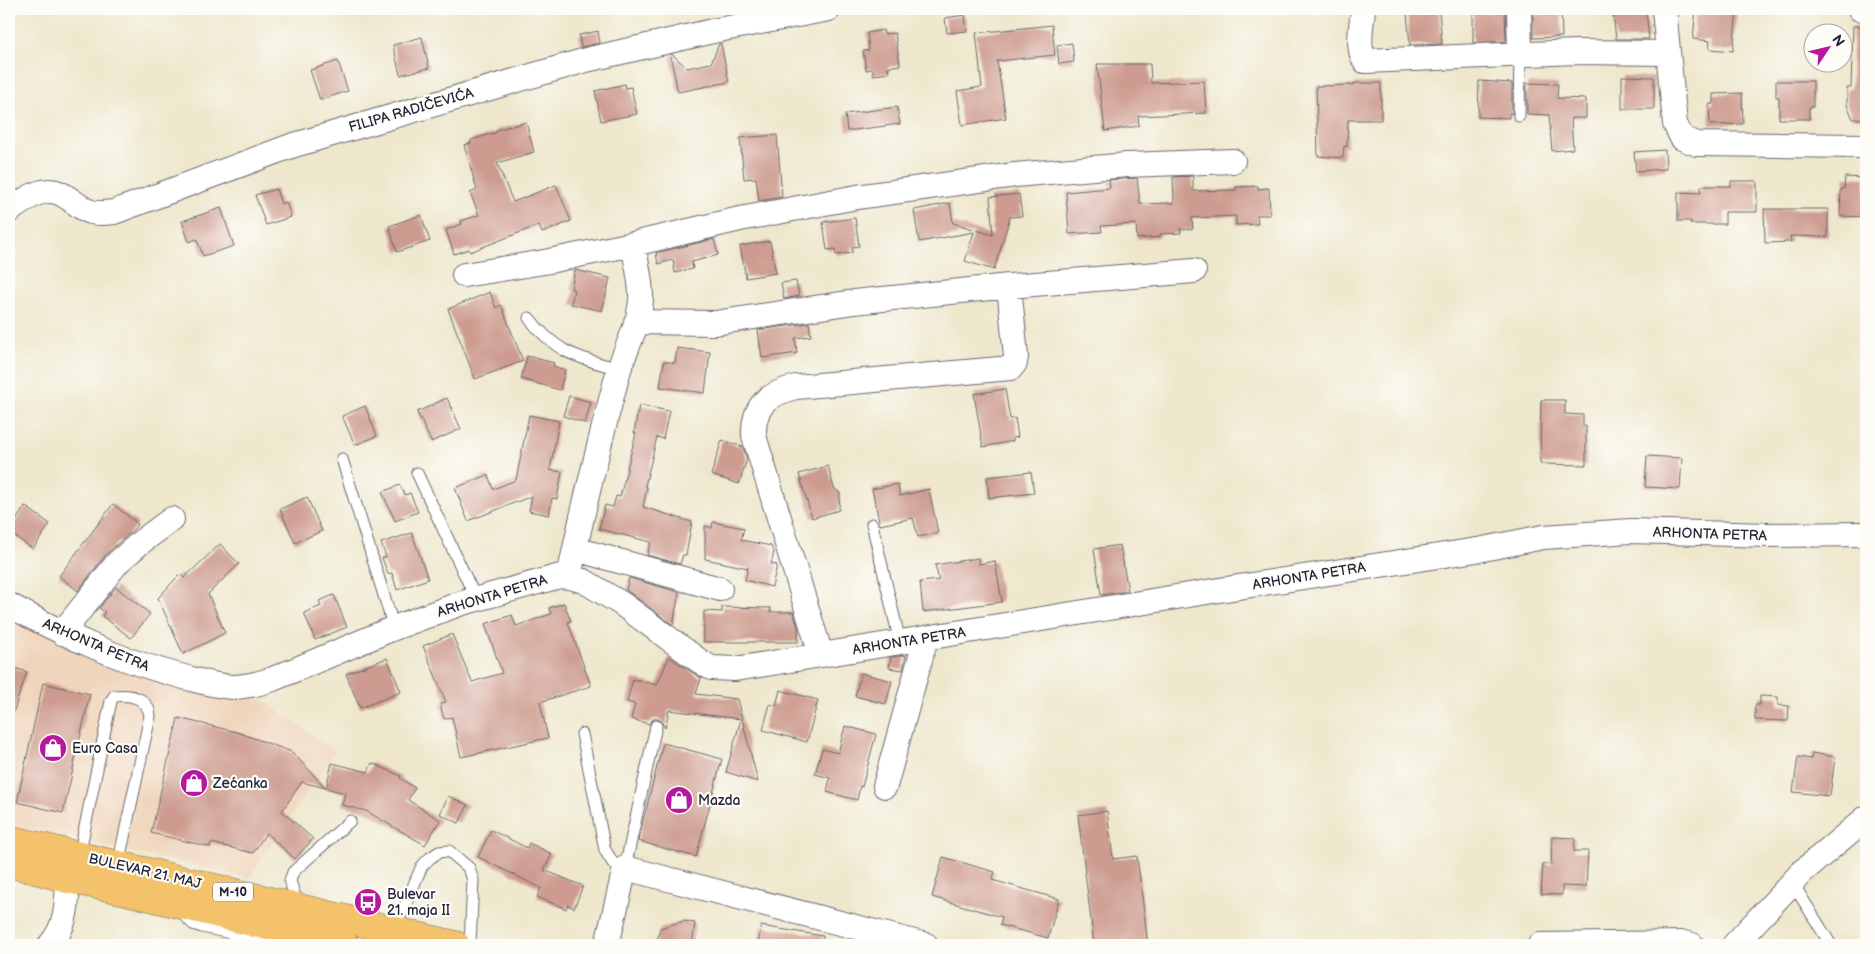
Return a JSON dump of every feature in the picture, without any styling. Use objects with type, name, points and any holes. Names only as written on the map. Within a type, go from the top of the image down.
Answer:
[{"type":"main road","name":"BULEVAR 21. MAJ","points":[[9,839],[121,890],[345,945]]},
{"type":"main road","name":"BULEVAR 21. MAJ","points":[[9,863],[74,868],[118,865],[456,945]]},
{"type":"street","name":"FILIPA RADIČEVIĆA","points":[[9,211],[29,198],[43,192],[54,191],[89,212],[101,214],[114,212],[291,146],[568,65],[695,35],[829,9]]},
{"type":"street","points":[[1363,9],[1360,48],[1361,56],[1365,61],[1576,52],[1668,54]]},
{"type":"street","points":[[1519,9],[1520,54]]},
{"type":"street","points":[[1664,9],[1674,124],[1682,138],[1697,144],[1866,146]]},
{"type":"street","points":[[1860,9],[1866,10]]},
{"type":"street","points":[[464,275],[544,262],[740,219],[847,199],[1015,175],[1127,165],[1234,161]]},
{"type":"street","points":[[569,577],[594,462],[619,369],[636,322],[641,300],[639,275],[632,244]]},
{"type":"street","points":[[636,322],[715,322],[854,302],[1009,286],[1194,271]]},
{"type":"street","points":[[821,655],[754,436],[753,424],[756,414],[762,404],[773,395],[796,387],[1011,368],[1015,363],[1016,356],[1009,286]]},
{"type":"street","points":[[62,634],[118,562],[141,542],[172,520]]},
{"type":"street","name":"ARHONTA PETRA","points":[[9,605],[62,634],[147,668],[203,682],[234,687],[253,685],[273,679],[394,628],[476,599],[550,578],[569,577],[584,581],[622,604],[711,668],[735,669],[1483,549],[1543,537],[1631,531],[1767,536],[1866,534]]},
{"type":"street","points":[[575,549],[720,589]]},
{"type":"street","points":[[885,786],[926,638]]},
{"type":"street","points":[[1734,945],[1792,882],[1824,851],[1864,824]]},
{"type":"street","points":[[51,945],[64,922],[74,868]]},
{"type":"street","points":[[607,945],[625,868],[926,945]]},
{"type":"street","points":[[1540,945],[1684,943],[1692,945]]},
{"type":"lane","points":[[1519,116],[1520,54]]},
{"type":"lane","points":[[529,318],[542,335],[574,357],[619,369]]},
{"type":"lane","points":[[342,459],[394,628]]},
{"type":"lane","points":[[417,473],[476,599]]},
{"type":"lane","points":[[872,524],[900,642]]},
{"type":"lane","points":[[74,868],[111,701],[114,696],[126,694],[144,702],[150,716],[118,865]]},
{"type":"lane","points":[[582,734],[605,850],[613,863],[625,868],[656,726]]},
{"type":"lane","points":[[299,907],[290,880],[293,872],[350,821]]},
{"type":"lane","points":[[394,931],[422,866],[439,852],[449,851],[469,868],[473,880],[470,945]]},
{"type":"lane","points":[[1792,882],[1831,945]]},
{"type":"lane","points":[[175,903],[186,919],[193,924],[287,945]]},
{"type":"shaded area","points":[[9,615],[110,666],[205,694],[263,700],[335,751],[249,878],[9,825]]},
{"type":"building","points":[[1533,9],[1561,9],[1562,37],[1533,38]]},
{"type":"building","points":[[1696,9],[1737,9],[1733,51],[1709,49],[1710,41],[1693,39]]},
{"type":"building","points":[[1439,10],[1442,44],[1410,45],[1407,13]]},
{"type":"building","points":[[1646,10],[1649,39],[1616,39],[1613,14]]},
{"type":"building","points":[[1505,12],[1506,41],[1473,43],[1473,13]]},
{"type":"building","points":[[965,15],[967,31],[947,33],[945,18]]},
{"type":"building","points":[[1052,25],[1055,55],[997,61],[1006,118],[962,125],[957,91],[982,87],[976,33]]},
{"type":"building","points":[[1853,26],[1866,26],[1866,119],[1853,119],[1847,105],[1847,88],[1851,88]]},
{"type":"building","points":[[883,30],[884,34],[895,33],[900,65],[888,67],[889,73],[873,75],[873,69],[866,70],[863,51],[869,50],[867,33]]},
{"type":"building","points":[[598,31],[600,43],[581,47],[579,35]]},
{"type":"building","points":[[422,37],[429,68],[400,75],[393,45]]},
{"type":"building","points":[[1072,43],[1074,62],[1059,64],[1057,45]]},
{"type":"building","points":[[719,44],[721,44],[729,82],[678,92],[670,55],[672,54],[687,68],[711,63]]},
{"type":"building","points":[[338,61],[348,91],[320,100],[310,70]]},
{"type":"building","points":[[1097,64],[1150,64],[1151,83],[1204,81],[1206,113],[1138,116],[1139,126],[1105,131]]},
{"type":"building","points":[[1622,76],[1654,77],[1654,109],[1622,109]]},
{"type":"building","points":[[1479,81],[1512,83],[1512,114],[1509,113],[1509,118],[1478,117]]},
{"type":"building","points":[[1776,81],[1813,81],[1813,107],[1809,107],[1809,119],[1779,119],[1779,97],[1776,97]]},
{"type":"building","points":[[1354,83],[1381,83],[1381,120],[1348,120],[1347,147],[1344,146],[1343,158],[1318,156],[1316,86],[1354,85]]},
{"type":"building","points":[[1527,83],[1558,84],[1557,98],[1586,99],[1586,118],[1571,118],[1573,149],[1552,151],[1549,115],[1527,114]]},
{"type":"building","points":[[625,84],[626,88],[631,87],[637,114],[601,121],[595,91]]},
{"type":"building","points":[[1742,93],[1743,124],[1710,125],[1709,104],[1713,104],[1713,94]]},
{"type":"building","points":[[897,107],[900,124],[847,131],[845,114]]},
{"type":"building","points":[[526,122],[534,152],[497,163],[513,202],[556,185],[571,221],[542,233],[539,225],[470,252],[469,249],[454,254],[446,230],[462,224],[461,221],[479,215],[470,193],[477,190],[464,145],[471,143],[471,140],[497,132],[496,130]]},
{"type":"building","points":[[777,135],[782,197],[759,201],[756,178],[744,179],[740,138]]},
{"type":"building","points":[[1665,150],[1666,169],[1636,171],[1634,152]]},
{"type":"building","points":[[1193,176],[1193,191],[1236,190],[1236,187],[1258,186],[1258,189],[1269,188],[1270,215],[1257,215],[1258,224],[1236,225],[1236,216],[1192,218],[1193,229],[1180,229],[1181,233],[1160,234],[1160,237],[1137,239],[1136,224],[1101,226],[1102,232],[1069,234],[1066,192],[1110,188],[1109,180],[1137,178],[1140,204],[1174,203],[1173,177]]},
{"type":"building","points":[[1845,177],[1865,178],[1864,217],[1840,216],[1841,189],[1844,189]]},
{"type":"building","points":[[1731,181],[1757,181],[1757,212],[1725,212],[1725,224],[1691,224],[1691,221],[1678,221],[1678,192],[1701,193],[1701,186],[1731,186]]},
{"type":"building","points":[[276,189],[281,204],[286,202],[291,217],[266,225],[255,195]]},
{"type":"building","points":[[1019,194],[1022,216],[1010,217],[994,270],[965,261],[974,232],[919,242],[914,210],[950,203],[953,223],[993,235],[990,197]]},
{"type":"building","points":[[221,208],[234,246],[203,256],[197,239],[189,242],[182,221]]},
{"type":"building","points":[[1764,209],[1828,209],[1828,237],[1790,236],[1791,242],[1765,243]]},
{"type":"building","points":[[421,215],[430,241],[397,252],[389,226]]},
{"type":"building","points":[[855,218],[859,246],[852,247],[852,253],[836,255],[835,249],[827,250],[823,222]]},
{"type":"building","points":[[714,239],[718,255],[692,262],[693,269],[675,273],[673,260],[658,264],[656,253]]},
{"type":"building","points":[[770,241],[776,273],[746,278],[740,246]]},
{"type":"building","points":[[575,270],[610,278],[602,311],[571,304],[574,290],[571,289]]},
{"type":"building","points":[[796,281],[799,296],[784,299],[781,283]]},
{"type":"building","points":[[490,292],[496,308],[501,305],[523,361],[475,379],[448,309]]},
{"type":"building","points":[[809,323],[811,336],[795,338],[797,353],[762,358],[758,330]]},
{"type":"building","points":[[677,348],[710,352],[705,393],[660,387],[664,361],[675,363]]},
{"type":"building","points":[[527,356],[554,363],[553,366],[565,370],[560,390],[521,379]]},
{"type":"building","points":[[1005,389],[1010,419],[1015,418],[1018,437],[1013,438],[1013,441],[983,447],[974,394]]},
{"type":"building","points":[[569,396],[591,402],[585,423],[563,416]]},
{"type":"building","points":[[447,398],[461,429],[431,442],[417,412]]},
{"type":"building","points":[[1541,400],[1565,400],[1565,414],[1583,415],[1583,426],[1586,426],[1586,465],[1540,464]]},
{"type":"building","points":[[639,405],[669,411],[663,439],[657,437],[645,486],[647,487],[643,507],[692,522],[686,555],[683,555],[680,564],[647,555],[651,542],[599,529],[605,505],[613,507],[616,496],[620,497],[636,433],[634,433]]},
{"type":"building","points":[[365,406],[377,436],[355,445],[342,416]]},
{"type":"building","points":[[529,415],[559,421],[550,470],[562,472],[557,499],[552,498],[549,515],[529,511],[532,496],[468,521],[455,488],[488,475],[493,489],[516,480]]},
{"type":"building","points":[[722,440],[743,447],[747,459],[739,484],[711,475]]},
{"type":"building","points":[[1647,456],[1682,458],[1680,489],[1645,487]]},
{"type":"building","points":[[828,466],[834,488],[840,493],[839,510],[812,518],[799,474]]},
{"type":"building","points":[[1031,472],[1034,493],[989,498],[987,477]]},
{"type":"building","points":[[898,484],[900,496],[929,489],[938,533],[918,537],[913,518],[880,525],[872,489]]},
{"type":"building","points":[[400,485],[405,495],[410,493],[418,512],[395,521],[382,492]]},
{"type":"building","points":[[307,497],[322,531],[295,543],[280,509]]},
{"type":"building","points":[[113,504],[138,524],[107,553],[78,591],[59,576]]},
{"type":"building","points":[[25,506],[50,524],[33,549],[9,532]]},
{"type":"building","points":[[713,522],[744,528],[741,540],[771,546],[774,552],[771,564],[777,565],[772,587],[745,580],[748,568],[705,559],[705,526],[712,528]]},
{"type":"building","points":[[412,533],[428,579],[397,590],[392,573],[388,574],[382,558],[386,557],[381,543]]},
{"type":"building","points":[[220,544],[239,564],[208,594],[225,633],[183,654],[158,598],[180,574],[184,578]]},
{"type":"building","points":[[1120,545],[1128,591],[1101,595],[1094,549]]},
{"type":"building","points":[[978,558],[979,564],[995,561],[1002,602],[923,612],[920,582],[939,580],[935,565]]},
{"type":"building","points":[[629,578],[679,592],[673,625],[626,590]]},
{"type":"building","points":[[116,587],[150,614],[131,638],[102,616],[105,612],[99,608]]},
{"type":"building","points":[[334,595],[347,627],[315,640],[304,613],[321,606],[319,601]]},
{"type":"building","points":[[564,603],[571,621],[568,622],[591,686],[540,702],[548,738],[461,757],[452,717],[444,719],[440,704],[446,702],[423,646],[452,634],[472,682],[502,673],[485,624],[512,615],[516,626],[551,614],[549,608]]},
{"type":"building","points":[[722,607],[771,608],[770,612],[793,612],[798,627],[798,642],[704,642],[704,611],[722,612]]},
{"type":"building","points":[[906,655],[903,670],[889,668],[891,657]]},
{"type":"building","points":[[669,657],[701,678],[696,694],[737,699],[758,782],[726,772],[741,719],[669,710],[665,728],[658,719],[653,719],[649,724],[631,719],[635,704],[627,702],[633,679],[657,685]]},
{"type":"building","points":[[387,658],[401,692],[360,708],[346,674]]},
{"type":"building","points":[[9,666],[27,672],[11,719],[9,718]]},
{"type":"building","points":[[861,673],[892,681],[886,704],[855,696]]},
{"type":"building","name":"Euro Casa","points":[[43,683],[90,694],[63,813],[17,802]]},
{"type":"building","points":[[780,690],[818,700],[807,742],[763,730],[770,704],[776,706]]},
{"type":"building","points":[[1760,696],[1778,697],[1778,705],[1789,706],[1788,721],[1755,720],[1755,705],[1760,705]]},
{"type":"building","points":[[178,718],[237,732],[292,752],[326,788],[332,763],[368,772],[372,763],[401,776],[400,778],[415,788],[408,800],[440,820],[425,845],[366,811],[342,805],[345,793],[302,782],[282,811],[313,839],[295,859],[266,833],[253,853],[211,843],[210,847],[151,833]]},
{"type":"building","points":[[845,726],[876,734],[857,800],[827,792],[830,778],[815,774],[822,749],[838,753]]},
{"type":"building","name":"Mazda","points":[[663,743],[722,759],[696,857],[638,841]]},
{"type":"building","points":[[1812,753],[1835,757],[1830,796],[1793,792],[1798,757],[1811,759]]},
{"type":"building","points":[[448,796],[468,805],[459,823],[440,814]]},
{"type":"building","points":[[1107,811],[1113,859],[1137,856],[1148,945],[1094,945],[1078,815]]},
{"type":"building","points":[[491,830],[527,848],[529,843],[552,854],[544,870],[583,886],[574,908],[567,905],[566,909],[537,897],[541,888],[478,857]]},
{"type":"building","points":[[1552,837],[1575,838],[1574,851],[1588,851],[1586,887],[1562,886],[1562,895],[1541,894],[1543,864],[1551,865]]},
{"type":"building","points":[[943,857],[995,872],[992,880],[1059,899],[1048,938],[1000,925],[1002,917],[932,897]]},
{"type":"building","points":[[684,921],[695,923],[692,945],[656,945],[660,928]]},
{"type":"building","points":[[761,926],[823,936],[822,945],[758,945]]},
{"type":"place","name":"Euro Casa","points":[[53,748]]},
{"type":"place","name":"Zećanka","points":[[194,783]]},
{"type":"place","name":"Mazda","points":[[679,800]]},
{"type":"place","name":"Bulevar 21. maja II","points":[[368,902]]}]
